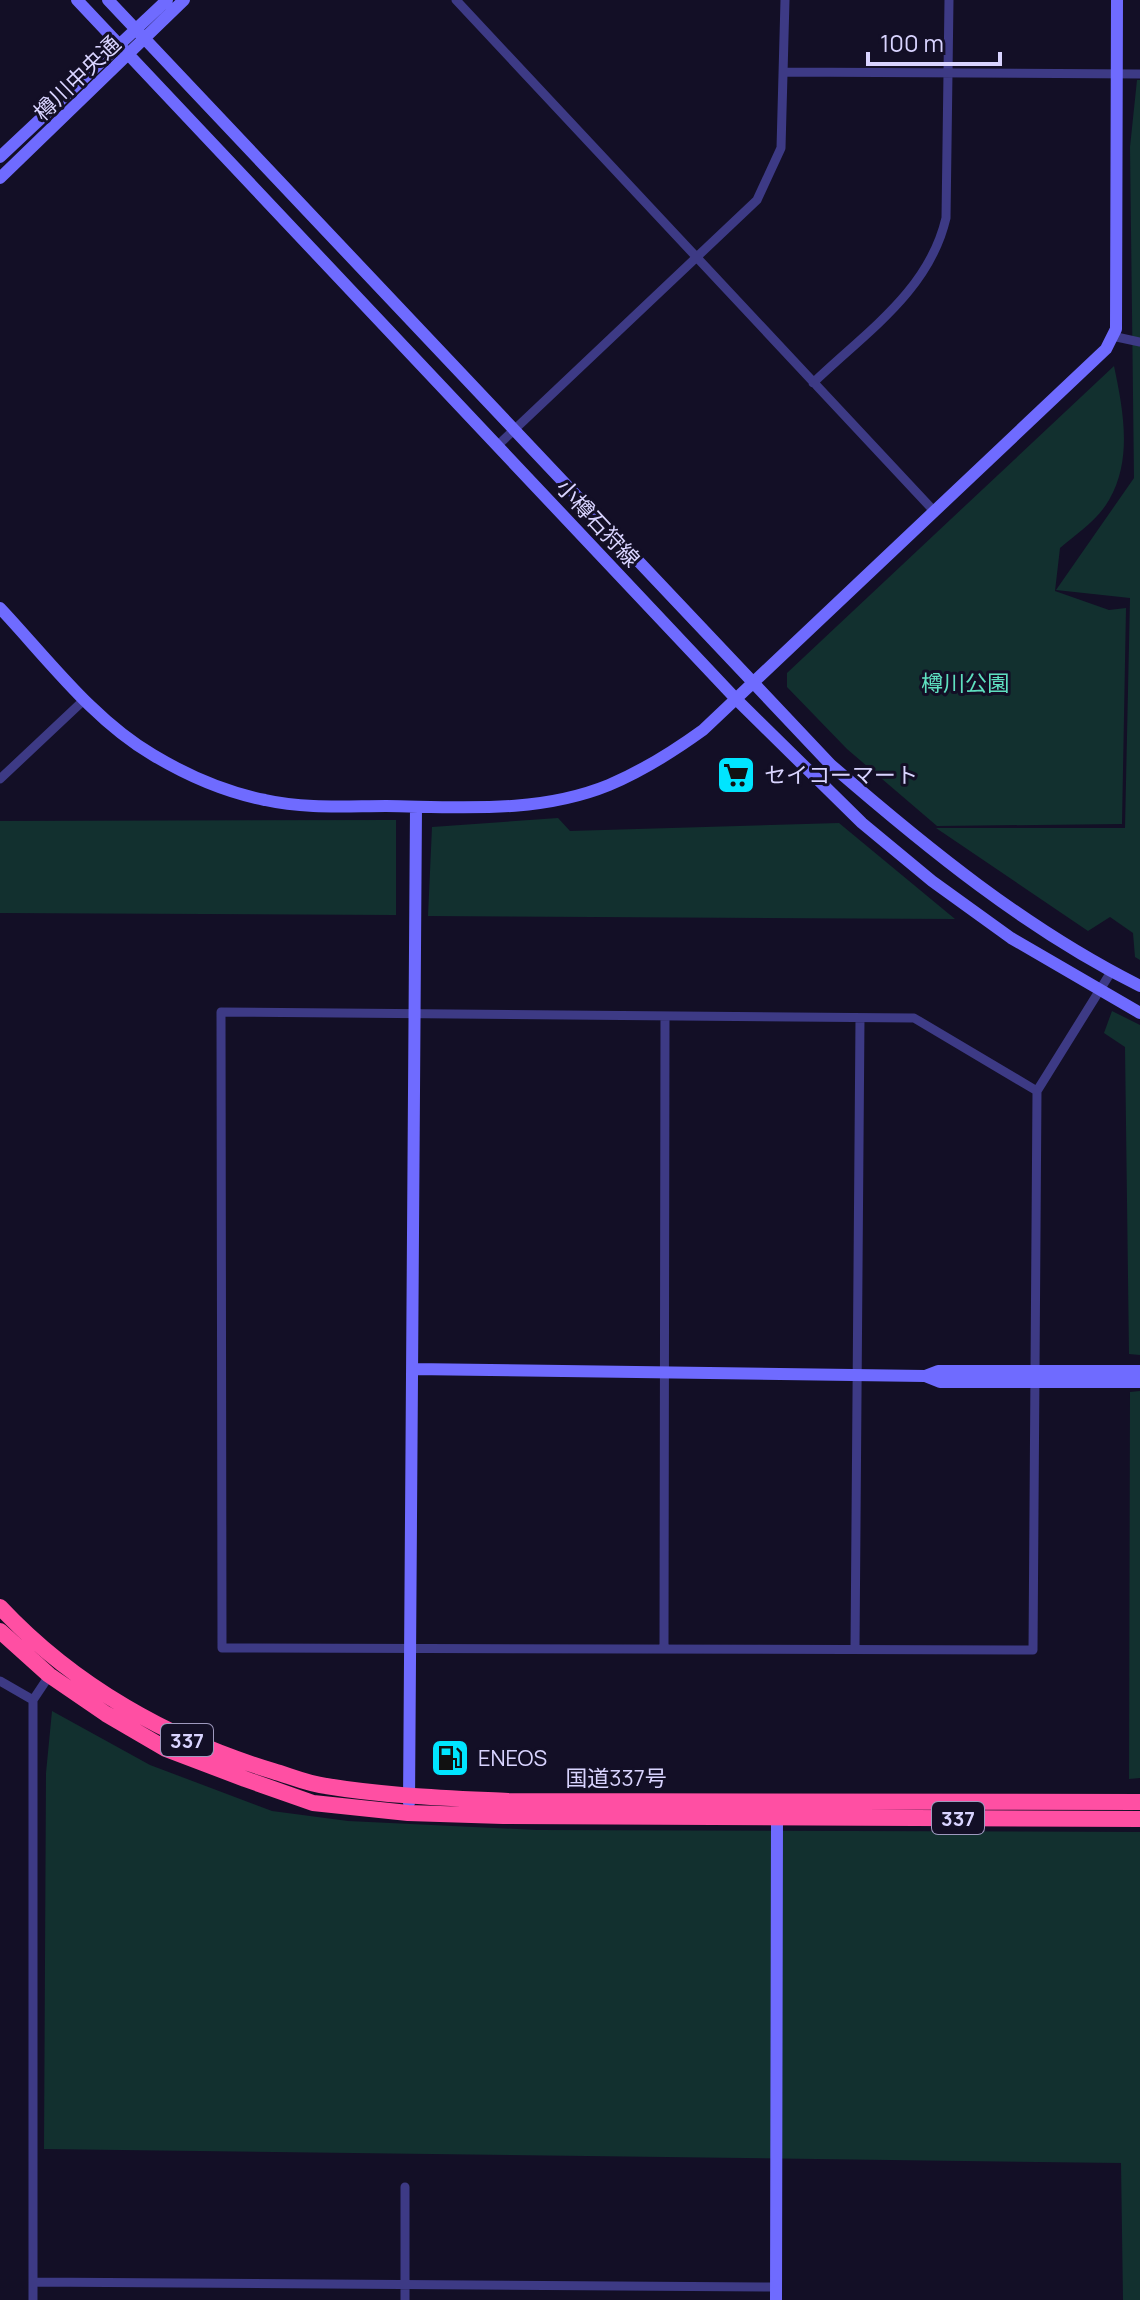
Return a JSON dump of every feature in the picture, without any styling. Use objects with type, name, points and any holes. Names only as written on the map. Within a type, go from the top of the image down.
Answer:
[{"type":"highway","name":"国道337号","points":[[0,1607],[59,1661],[114,1700],[188,1741],[323,1786],[408,1805],[777,1799],[1140,1802]]},
{"type":"highway","name":"国道337号","points":[[0,1631],[49,1675],[166,1749],[313,1803],[777,1818],[1140,1819]]},
{"type":"street","name":"小樽石狩線","points":[[77,0],[736,699],[862,823],[901,857],[1011,938],[1140,1013]]},
{"type":"street","name":"小樽石狩線","points":[[108,0],[831,765],[923,845],[1018,914],[1111,972],[1140,986]]},
{"type":"street","name":"樽川中央通","points":[[0,157],[167,0]]},
{"type":"street","name":"樽川中央通","points":[[0,178],[184,0]]},
{"type":"street","points":[[456,0],[934,511]]},
{"type":"street","points":[[497,446],[757,200],[781,148],[785,0]]},
{"type":"street","points":[[813,383],[918,283],[935,255],[946,218],[949,0]]},
{"type":"street","points":[[0,608],[85,699],[150,753],[183,772],[234,792],[305,807],[524,805],[608,785],[674,750],[736,699],[1106,349],[1116,329],[1117,0]]},
{"type":"street","points":[[784,72],[1140,74]]},
{"type":"street","points":[[1112,336],[1140,342]]},
{"type":"street","points":[[0,779],[85,699]]},
{"type":"street","points":[[408,1805],[416,807]]},
{"type":"street","points":[[1037,1091],[924,1021],[914,1018],[221,1012],[222,1648],[410,1646],[1033,1650],[1037,1091],[1111,972]]},
{"type":"street","points":[[664,1649],[662,1373],[665,1016]]},
{"type":"street","points":[[855,1649],[860,1018]]},
{"type":"street","points":[[412,1369],[925,1376],[938,1371],[1140,1382]]},
{"type":"street","points":[[1036,1376],[1140,1371]]},
{"type":"street","points":[[33,2300],[33,1700],[59,1661]]},
{"type":"street","points":[[0,1681],[33,1700]]},
{"type":"street","points":[[33,2282],[406,2284],[776,2294],[777,1799]]},
{"type":"street","points":[[405,2187],[405,2300]]},
{"type":"green space","points":[[1137,80],[1140,80],[1140,960],[1135,957],[1133,933],[1110,917],[1088,931],[936,828],[1125,828],[1130,598],[1056,590],[1134,478],[1130,147]]},
{"type":"green space","name":"樽川公園","points":[[1114,366],[1123,416],[1121,468],[1104,507],[1060,548],[1055,591],[1109,610],[1126,608],[1122,824],[937,826],[847,749],[787,687],[787,673]]},
{"type":"green space","points":[[558,818],[570,831],[839,823],[955,919],[428,916],[432,827]]},
{"type":"green space","points":[[396,820],[396,915],[0,913],[0,821]]},
{"type":"green space","points":[[1112,1011],[1140,1025],[1140,1355],[1129,1354],[1125,1047],[1104,1033]]},
{"type":"green space","points":[[1140,1391],[1140,1778],[1129,1779],[1130,1392]]},
{"type":"green space","points":[[52,1711],[150,1765],[272,1811],[348,1821],[537,1830],[1140,1832],[1140,2300],[1123,2300],[1121,2163],[44,2149],[46,1773]]},
{"type":"place","name":"セイコーマート","points":[[736,775]]},
{"type":"place","name":"ENEOS","points":[[450,1758]]}]
